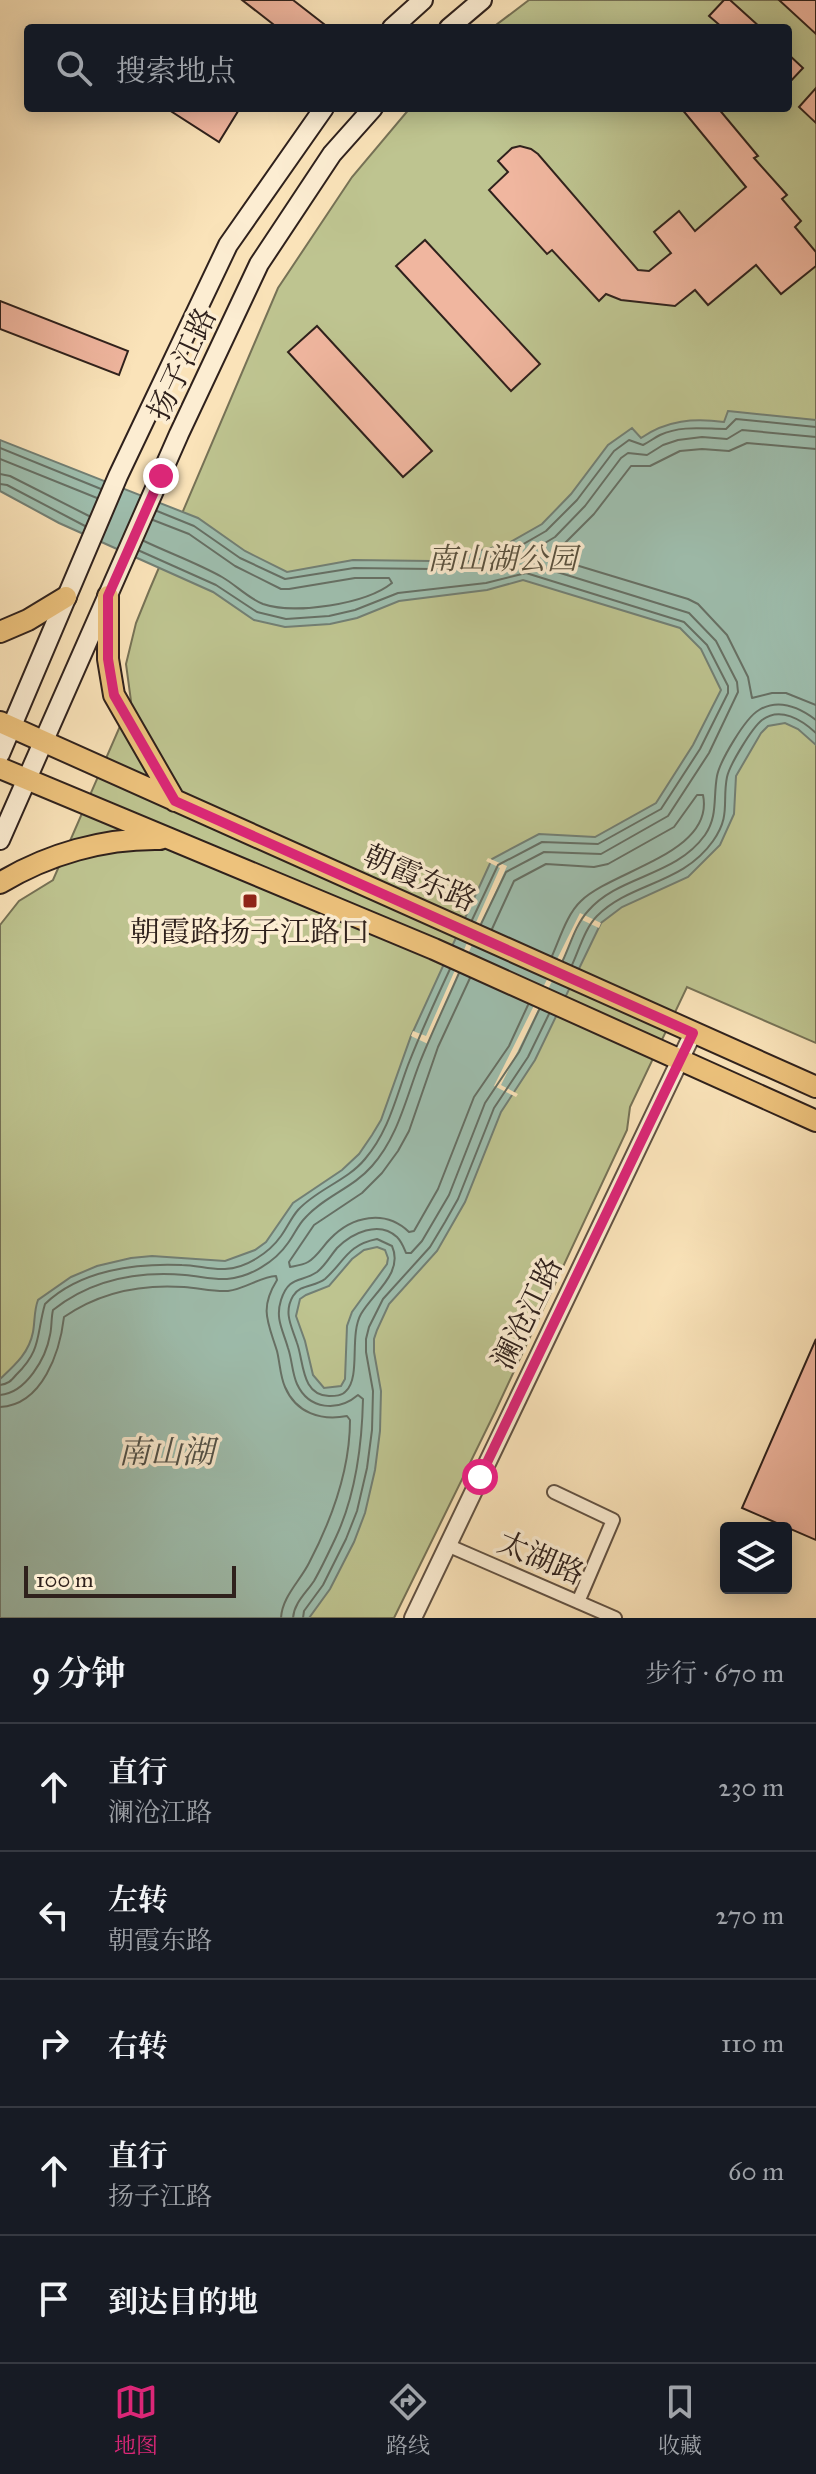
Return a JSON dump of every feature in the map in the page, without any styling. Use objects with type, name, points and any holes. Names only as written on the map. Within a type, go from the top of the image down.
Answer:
[{"type":"main road","points":[[396,24],[423,0]]},
{"type":"main road","points":[[454,24],[482,0]]},
{"type":"main road","name":"扬子江路","points":[[0,754],[5,725],[66,597],[118,476],[228,245],[321,112]]},
{"type":"main road","name":"扬子江路","points":[[0,840],[179,434],[259,264],[332,154],[369,112]]},
{"type":"main road","points":[[108,596],[108,659],[114,695],[175,801]]},
{"type":"main road","points":[[0,632],[28,620],[66,597]]},
{"type":"main road","name":"朝霞东路","points":[[5,725],[816,1087]]},
{"type":"main road","name":"朝霞东路","points":[[0,768],[434,949],[816,1121]]},
{"type":"main road","points":[[0,883],[42,860],[100,844],[141,838],[168,839]]},
{"type":"street","name":"澜沧江路","points":[[413,1618],[693,1033]]},
{"type":"street","points":[[554,1492],[613,1520],[578,1602]]},
{"type":"street","name":"太湖路","points":[[447,1545],[615,1618]]},
{"type":"green space","name":"南山湖公园","points":[[529,0],[816,0],[816,1043],[687,987],[630,1107],[627,1130],[394,1618],[0,1618],[0,925],[19,901],[53,880],[131,701],[126,664],[136,623],[278,288],[352,177],[407,112],[792,112],[792,24],[497,24]]},
{"type":"water","name":"南山湖","points":[[728,411],[816,420],[816,745],[798,729],[785,723],[768,726],[736,776],[734,814],[720,845],[688,877],[622,907],[601,923],[535,1060],[501,1112],[465,1202],[437,1251],[389,1304],[377,1330],[374,1352],[381,1391],[375,1470],[365,1513],[330,1589],[309,1618],[0,1618],[0,1379],[16,1364],[28,1346],[38,1300],[71,1277],[97,1266],[152,1256],[225,1261],[255,1250],[266,1242],[293,1203],[342,1170],[359,1154],[381,1120],[411,1036],[492,859],[539,834],[595,837],[656,803],[693,745],[721,690],[701,649],[680,628],[523,580],[487,590],[399,601],[357,618],[330,624],[285,627],[254,620],[213,592],[59,523],[0,491],[0,440],[198,518],[245,551],[287,572],[353,560],[431,561],[505,545],[542,524],[571,494],[608,445],[632,428],[641,438],[661,427],[681,422],[724,422]],"holes":[[[377,1247],[385,1250],[387,1264],[352,1312],[347,1326],[345,1379],[341,1386],[324,1388],[313,1375],[296,1316],[300,1299],[329,1286],[364,1250]]]},
{"type":"pier","points":[[488,858],[507,866],[428,1044],[411,1036],[413,1031],[426,1036],[500,868],[486,861]]},
{"type":"pier","points":[[580,913],[601,923],[599,928],[582,920],[501,1085],[518,1094],[516,1097],[494,1086]]},
{"type":"building","points":[[242,0],[293,0],[324,24],[273,24]]},
{"type":"building","points":[[724,0],[730,0],[757,24],[718,24],[709,16]]},
{"type":"building","points":[[779,0],[816,0],[816,34]]},
{"type":"building","points":[[792,58],[803,68],[792,80]]},
{"type":"building","points":[[816,88],[816,123],[799,107]]},
{"type":"building","points":[[172,112],[238,112],[219,142]]},
{"type":"building","points":[[684,112],[721,112],[758,156],[754,158],[787,195],[782,199],[801,221],[795,227],[816,252],[816,266],[781,294],[756,265],[708,305],[695,290],[675,306],[621,300],[606,294],[599,301],[552,250],[547,254],[489,190],[508,172],[498,161],[512,148],[520,146],[531,149],[638,270],[649,271],[671,253],[654,232],[679,211],[695,231],[746,187]]},
{"type":"building","points":[[425,240],[540,364],[511,391],[396,266]]},
{"type":"building","points":[[0,301],[128,351],[119,375],[0,329]]},
{"type":"building","points":[[317,326],[432,451],[403,477],[288,352]]},
{"type":"building","points":[[816,1339],[816,1540],[792,1530],[792,1522],[774,1522],[742,1508]]},
{"type":"place","name":"朝霞路扬子江路口","points":[[250,901]]},
{"type":"route","points":[[161,476],[108,596],[108,659],[114,695],[175,801],[693,1033],[480,1477]]}]
